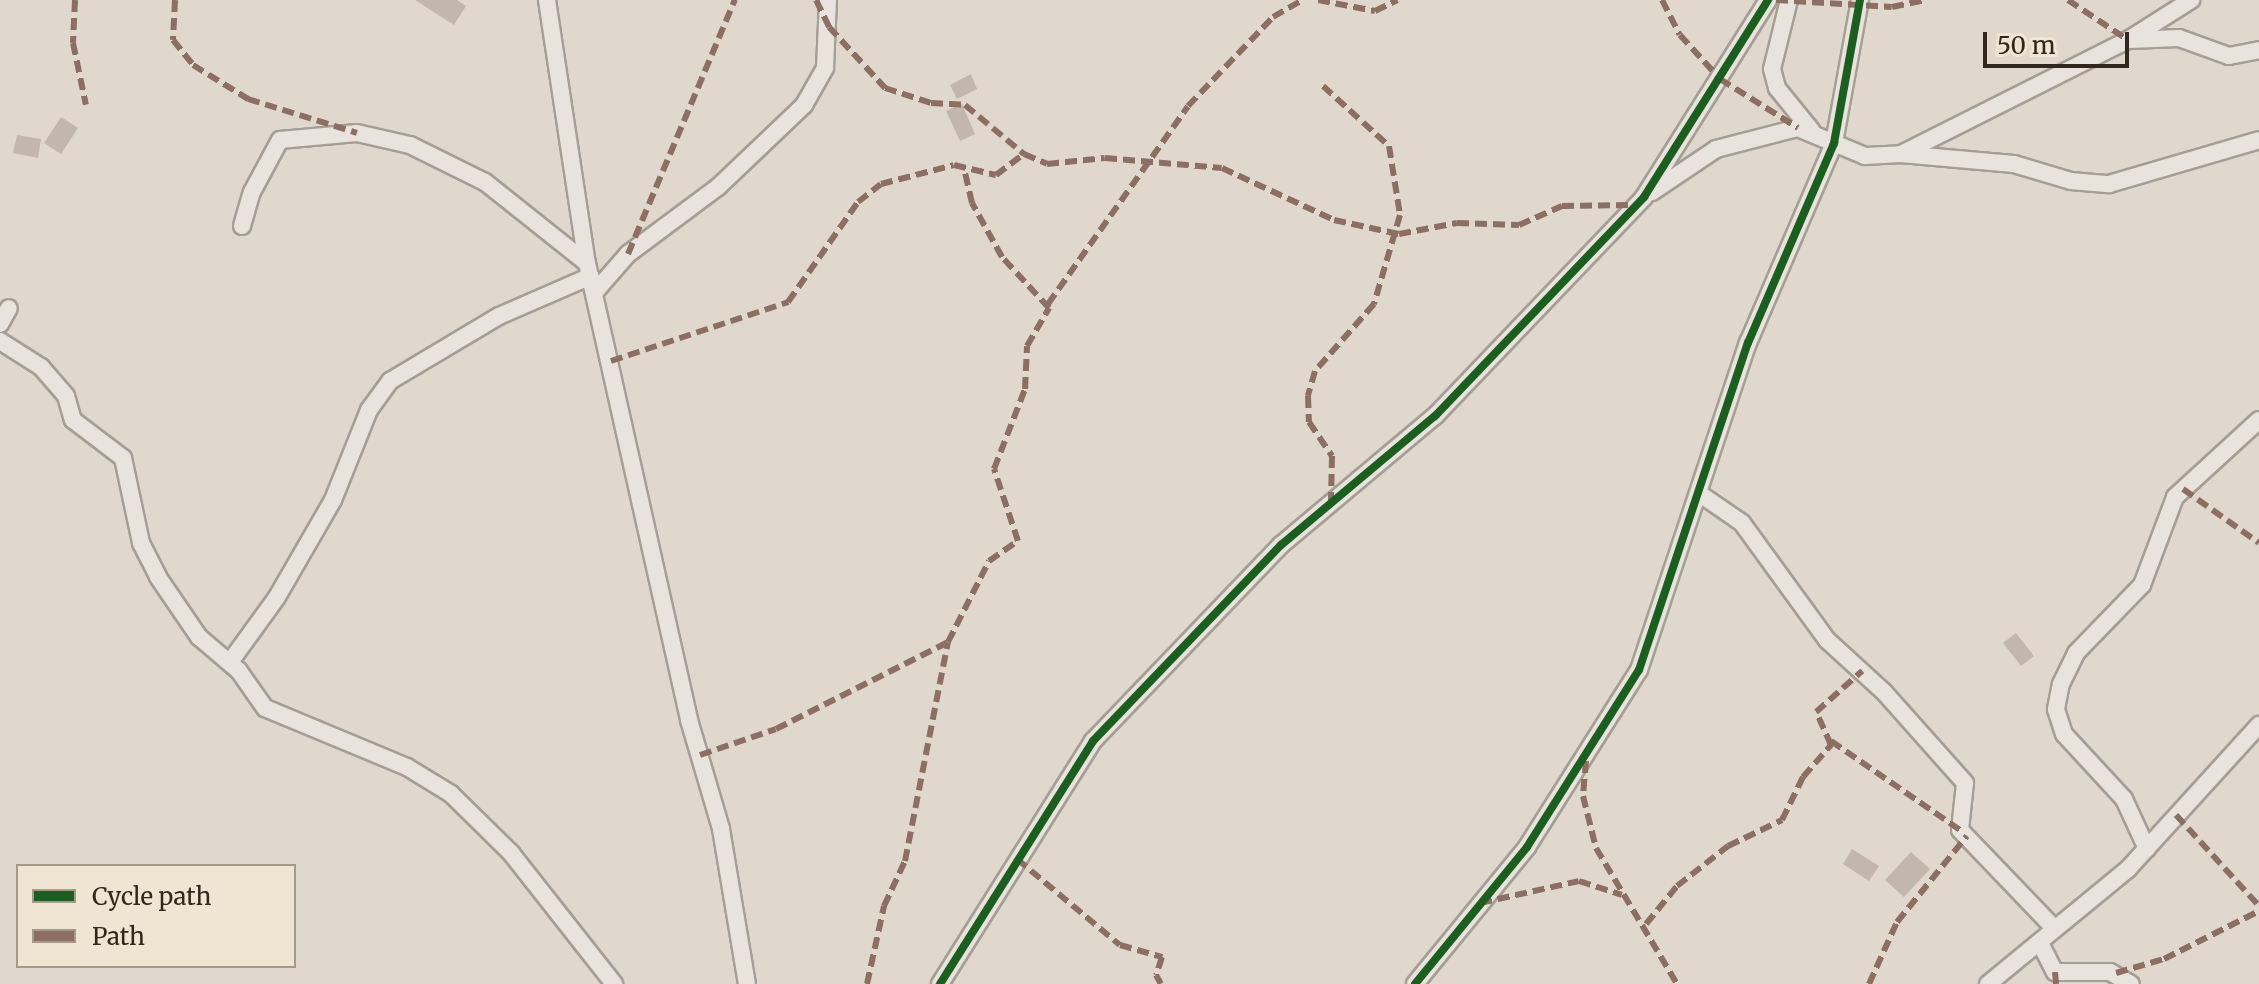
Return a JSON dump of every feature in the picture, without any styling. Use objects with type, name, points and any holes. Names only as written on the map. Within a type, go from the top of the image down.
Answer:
[{"type":"street","points":[[547,0],[591,277],[689,720],[721,829],[747,984]]},
{"type":"street","points":[[230,662],[277,597],[333,500],[369,410],[390,381],[499,316],[591,277],[628,254],[746,163],[804,105],[825,68],[828,0]]},
{"type":"street","points":[[940,984],[1093,741],[1281,545],[1435,416],[1644,197],[1768,0]]},
{"type":"street","points":[[1789,0],[1772,69],[1777,88],[1813,133]]},
{"type":"street","points":[[1415,984],[1527,847],[1639,670],[1752,330],[1834,143],[1860,0]]},
{"type":"street","points":[[1901,154],[2128,40],[2191,0]]},
{"type":"street","points":[[2128,40],[2179,38],[2229,56],[2259,50]]},
{"type":"street","points":[[1644,197],[1716,149],[1798,128],[1865,156],[1901,154],[2014,164],[2071,181],[2109,184],[2259,140]]},
{"type":"street","points":[[242,226],[252,192],[280,140],[357,133],[410,145],[485,182],[591,277]]},
{"type":"street","points":[[0,324],[9,308]]},
{"type":"street","points":[[0,341],[41,367],[66,396],[73,420],[123,458],[150,563],[199,637],[230,662],[267,710],[407,767],[476,815],[590,946],[614,984]]},
{"type":"street","points":[[2147,849],[2124,799],[2064,734],[2056,709],[2061,684],[2076,653],[2142,585],[2175,497],[2259,420]]},
{"type":"street","points":[[1700,494],[1742,523],[1827,640],[1876,684],[1965,783],[1960,830],[2054,928]]},
{"type":"street","points":[[1988,984],[2040,943],[2147,849],[2259,725]]},
{"type":"street","points":[[2040,943],[2055,972],[2110,972],[2131,984]]},
{"type":"building","points":[[415,0],[457,0],[466,6],[454,25]]},
{"type":"building","points":[[971,74],[977,89],[957,99],[950,85]]},
{"type":"building","points":[[962,104],[975,134],[960,141],[946,111]]},
{"type":"building","points":[[61,117],[78,128],[61,154],[44,143]]},
{"type":"building","points":[[17,135],[41,139],[38,158],[13,153]]},
{"type":"building","points":[[2016,633],[2034,656],[2021,666],[2003,643]]},
{"type":"building","points":[[1852,849],[1879,866],[1869,881],[1843,864]]},
{"type":"building","points":[[1911,852],[1930,869],[1904,897],[1885,880]]},
{"type":"marked path","points":[[75,0],[73,43],[86,105]]},
{"type":"marked path","points":[[175,0],[173,40],[193,65],[248,99],[357,133]]},
{"type":"marked path","points":[[628,254],[735,0]]},
{"type":"marked path","points":[[816,0],[829,27],[885,88],[931,103],[965,105],[1024,154]]},
{"type":"marked path","points":[[1048,304],[1188,106],[1273,17],[1303,0]]},
{"type":"marked path","points":[[1318,0],[1375,11],[1398,0]]},
{"type":"marked path","points":[[1662,0],[1680,35],[1720,79],[1798,128]]},
{"type":"marked path","points":[[1776,0],[1892,7],[1926,0]]},
{"type":"marked path","points":[[2068,0],[2128,40]]},
{"type":"marked path","points":[[1323,86],[1389,146],[1400,215],[1374,304],[1315,371],[1308,396],[1309,422],[1332,456],[1331,501]]},
{"type":"marked path","points":[[611,361],[788,302],[858,202],[881,184],[954,165],[996,175],[1024,154],[1047,164],[1105,158],[1222,168],[1334,220],[1399,234],[1457,223],[1519,225],[1562,206],[1632,205]]},
{"type":"marked path","points":[[867,984],[884,906],[905,861],[948,642],[989,561],[1018,541],[994,469],[1025,389],[1027,346],[1049,308],[1002,257],[972,203],[964,167]]},
{"type":"marked path","points":[[2183,489],[2259,543]]},
{"type":"marked path","points":[[700,755],[776,729],[948,642]]},
{"type":"marked path","points":[[1646,924],[1677,886],[1728,846],[1782,820],[1803,777],[1831,745],[1816,712],[1862,671]]},
{"type":"marked path","points":[[1831,741],[1960,830]]},
{"type":"marked path","points":[[1586,761],[1583,796],[1596,848],[1677,984]]},
{"type":"marked path","points":[[2176,815],[2259,906]]},
{"type":"marked path","points":[[1869,984],[1897,922],[1967,836]]},
{"type":"marked path","points":[[1017,859],[1120,945],[1162,957],[1156,975],[1161,984]]},
{"type":"marked path","points":[[1480,903],[1579,881],[1622,895]]},
{"type":"marked path","points":[[2116,973],[2164,959],[2259,911]]},
{"type":"marked path","points":[[2055,972],[2056,984]]},
{"type":"cycle path","points":[[940,984],[1093,741],[1281,545],[1435,416],[1644,197],[1768,0]]},
{"type":"cycle path","points":[[1415,984],[1527,847],[1639,670],[1748,343],[1834,143],[1860,0]]}]
